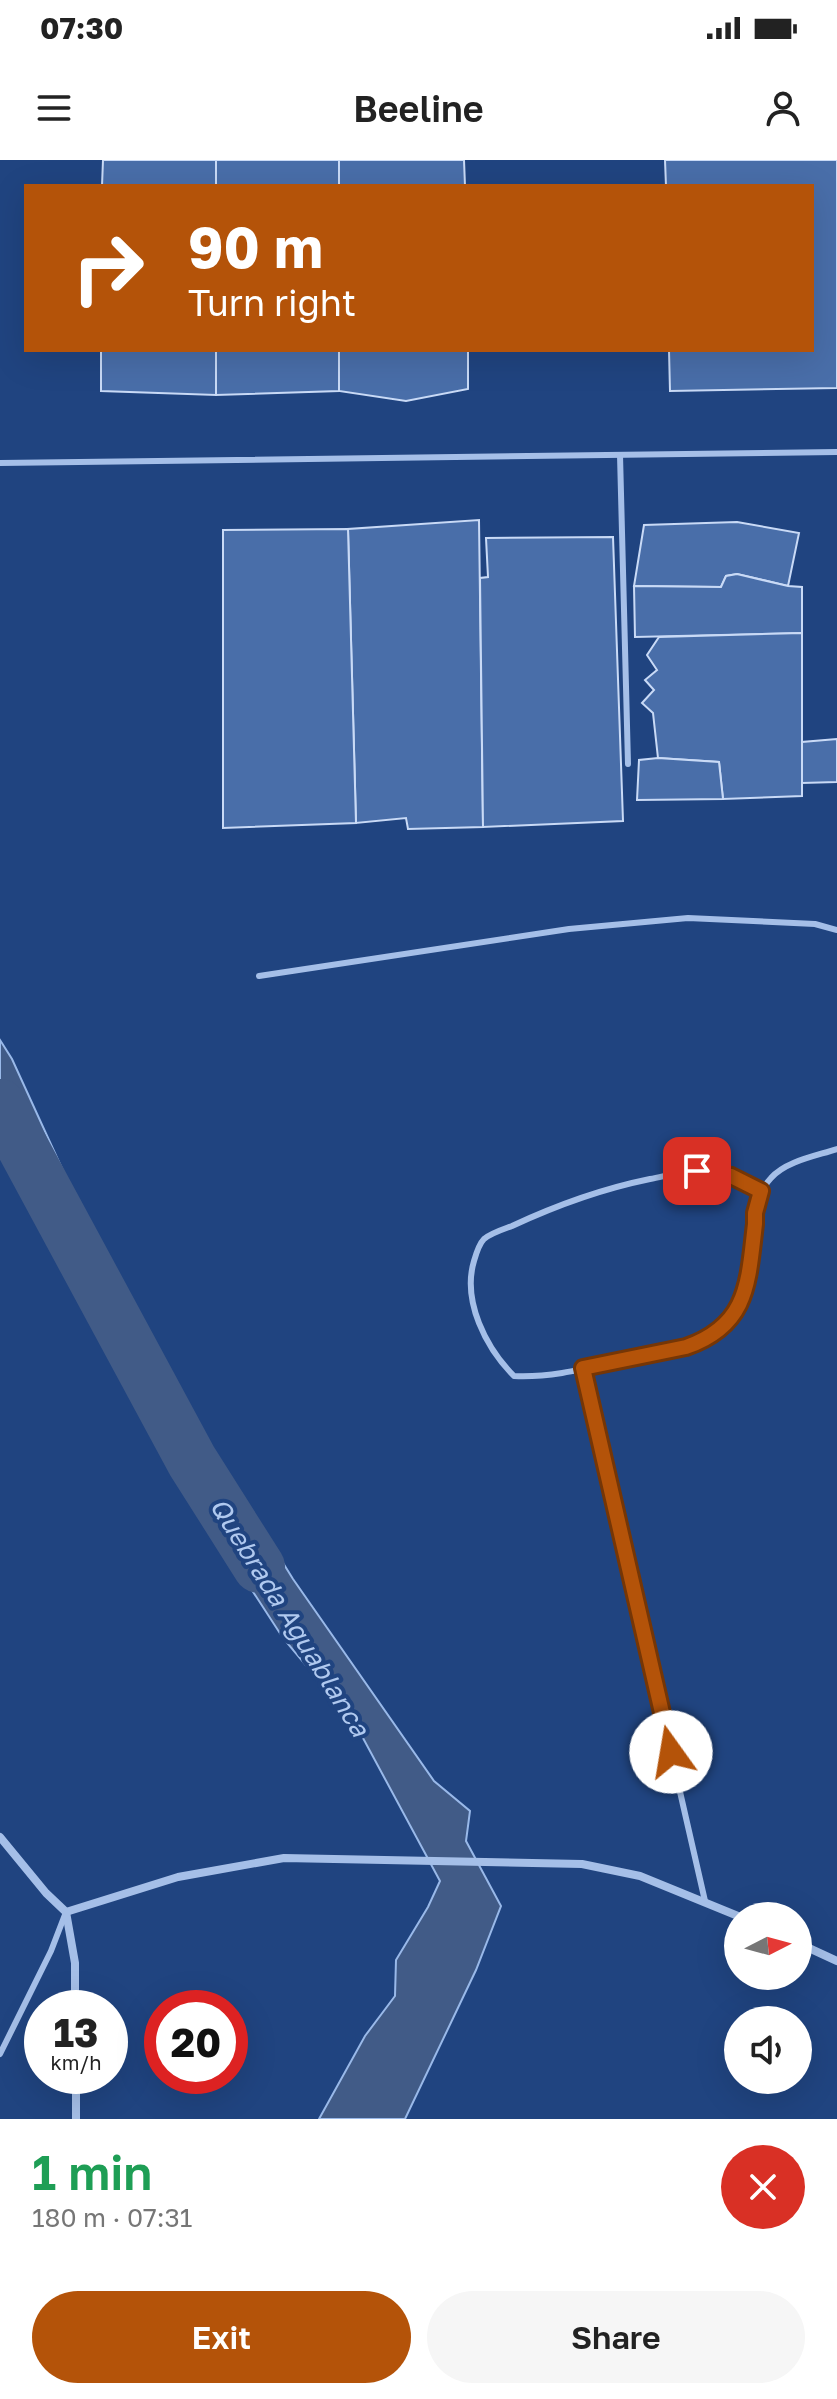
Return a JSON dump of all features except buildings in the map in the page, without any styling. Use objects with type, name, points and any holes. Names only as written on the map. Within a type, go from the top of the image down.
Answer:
[{"type":"street","points":[[0,1837],[46,1893],[66,1912],[75,1963],[75,1990]]},
{"type":"street","points":[[66,1912],[178,1877],[284,1858],[582,1864],[640,1876],[724,1910]]},
{"type":"street","points":[[812,1949],[837,1961]]},
{"type":"street","points":[[76,2094],[76,2119]]},
{"type":"lane","points":[[0,463],[837,452]]},
{"type":"lane","points":[[620,455],[628,764]]},
{"type":"lane","points":[[259,976],[569,929],[688,918],[815,924],[837,930]]},
{"type":"lane","points":[[761,1191],[731,1176],[715,1172],[679,1173],[609,1188],[551,1208],[485,1238],[470,1276],[475,1313],[502,1363],[514,1376],[554,1375],[686,1347],[712,1336],[724,1327],[747,1290],[755,1213],[761,1191],[769,1179],[781,1168],[837,1149]]},
{"type":"lane","points":[[583,1368],[705,1901]]},
{"type":"lane","points":[[0,2054],[51,1951],[66,1912]]},
{"type":"water","points":[[0,1040],[12,1059],[128,1313],[293,1579],[434,1781],[470,1811],[466,1841],[501,1906],[476,1970],[405,2119],[319,2119],[365,2036],[395,1996],[396,1960],[440,1881],[356,1725],[283,1638],[248,1584],[223,1534],[219,1486],[158,1391],[83,1249],[36,1191],[0,1139]]},
{"type":"waterway","name":"Quebrada Aguablanca","points":[[0,1105],[192,1461],[259,1567]]},
{"type":"route","points":[[671,1752],[583,1368],[700,1342],[724,1327],[741,1304],[747,1290],[755,1213],[761,1191],[731,1176],[697,1171]]}]
